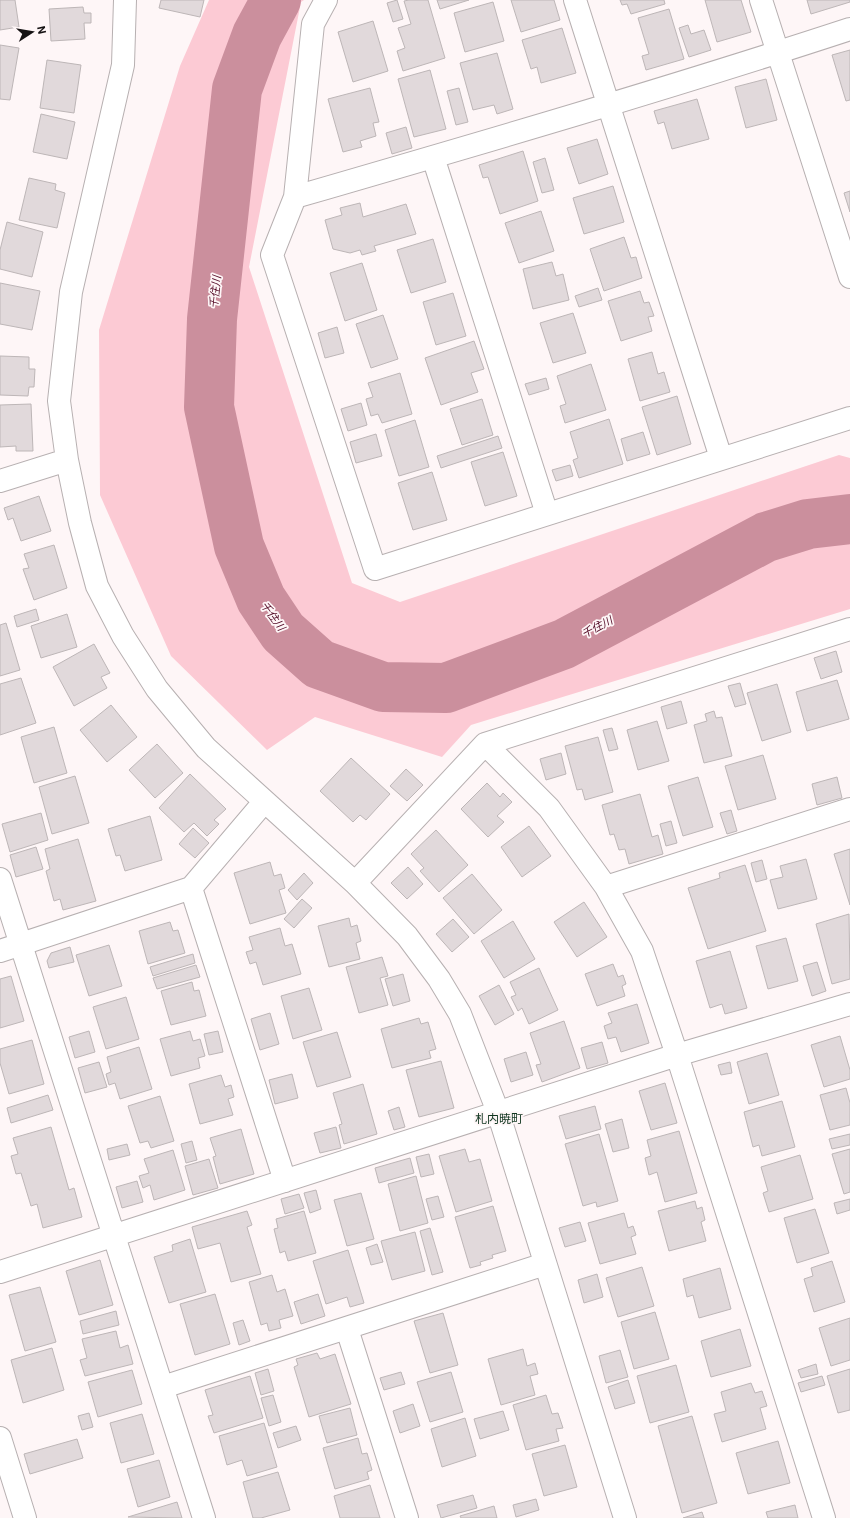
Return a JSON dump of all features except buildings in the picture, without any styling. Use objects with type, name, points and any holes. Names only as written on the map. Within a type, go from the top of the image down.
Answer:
[{"type":"street","points":[[125,0],[123,65],[70,292],[58,401],[67,460],[80,523],[97,586],[123,636],[157,689],[206,748],[355,883],[407,936],[439,978],[460,1014],[498,1112],[625,1518]]},
{"type":"street","points":[[326,0],[312,24],[295,196],[272,256],[375,569],[850,418]]},
{"type":"street","points":[[575,0],[721,458]]},
{"type":"street","points":[[761,0],[850,277]]},
{"type":"street","points":[[295,196],[433,157],[778,53],[850,29]]},
{"type":"street","points":[[433,157],[547,514]]},
{"type":"street","points":[[0,481],[67,460]]},
{"type":"street","points":[[355,883],[486,744],[850,629]]},
{"type":"street","points":[[486,744],[549,808],[606,887],[642,951],[677,1055],[824,1518]]},
{"type":"street","points":[[0,951],[191,888],[264,802]]},
{"type":"street","points":[[606,887],[850,809]]},
{"type":"street","points":[[0,879],[204,1518]]},
{"type":"street","points":[[191,888],[285,1181]]},
{"type":"street","points":[[0,1272],[677,1055],[850,1004]]},
{"type":"street","points":[[163,1387],[545,1264]]},
{"type":"street","points":[[347,1329],[407,1518]]},
{"type":"street","points":[[0,1438],[26,1518]]},
{"type":"shaded area","points":[[209,0],[304,0],[301,2],[249,267],[352,583],[400,602],[839,455],[850,458],[850,609],[471,725],[442,757],[315,717],[267,750],[171,656],[100,495],[99,330],[180,66]]},
{"type":"waterway","name":"千住川","points":[[276,0],[257,35],[237,89],[212,319],[209,407],[239,546],[261,599],[283,632],[319,664],[383,687],[446,688],[564,644],[766,537],[808,524],[850,519]]},
{"type":"district","name":"札内暁町","points":[[499,1119]]}]
